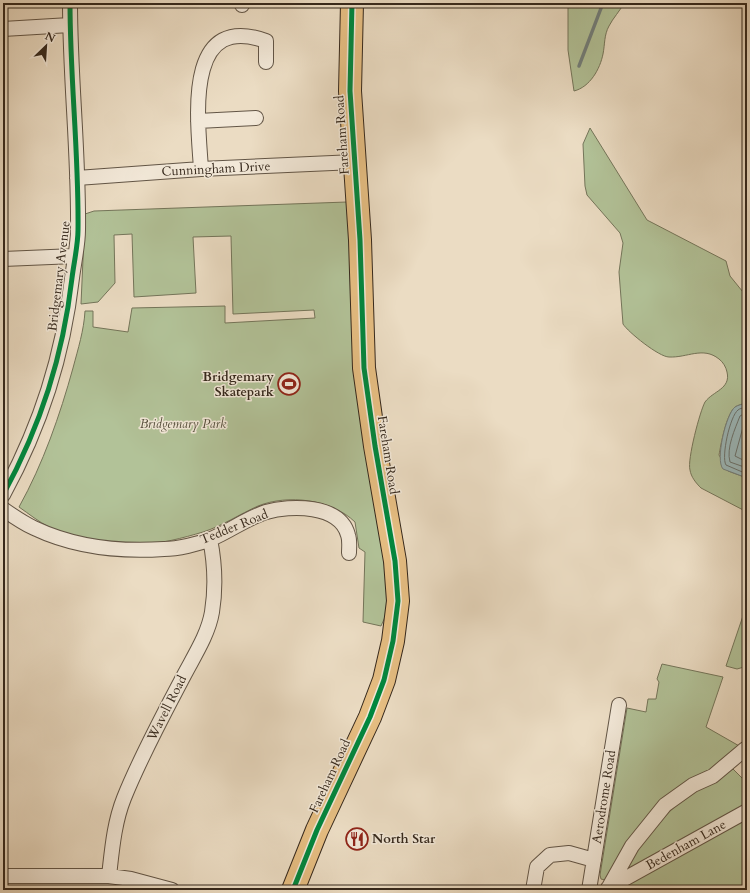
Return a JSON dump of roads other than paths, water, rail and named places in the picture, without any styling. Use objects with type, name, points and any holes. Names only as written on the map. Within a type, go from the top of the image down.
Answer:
[{"type":"main road","name":"Fareham Road","points":[[294,890],[317,830],[370,717],[384,680],[393,641],[398,602],[395,561],[375,446],[364,368],[360,240],[350,91],[352,3]]},
{"type":"street","name":"Bridgemary Avenue","points":[[3,495],[22,460],[41,414],[59,356],[69,304],[78,231],[70,3]]},
{"type":"street","points":[[3,29],[70,25]]},
{"type":"street","points":[[201,169],[198,97],[207,57],[220,40],[227,37],[255,37],[266,41],[266,62]]},
{"type":"street","points":[[198,121],[256,118]]},
{"type":"street","name":"Cunningham Drive","points":[[77,178],[201,169],[355,162]]},
{"type":"street","points":[[3,258],[75,256]]},
{"type":"street","name":"Tedder Road","points":[[3,509],[34,528],[64,540],[93,546],[131,550],[166,549],[210,539],[265,512],[291,507],[315,509],[333,516],[343,525],[348,535],[349,553]]},
{"type":"street","name":"Wavell Road","points":[[109,876],[119,813],[124,798],[155,730],[203,638],[212,613],[215,587],[215,564],[210,539]]},
{"type":"street","name":"Aerodrome Road","points":[[589,890],[619,705]]},
{"type":"street","points":[[606,889],[632,846],[665,805],[693,785],[713,776],[745,749]]},
{"type":"street","name":"Bedenham Lane","points":[[606,889],[747,811]]},
{"type":"street","points":[[532,890],[537,867],[550,855],[569,853],[594,860]]},
{"type":"street","points":[[3,876],[109,876],[131,879],[168,890]]},
{"type":"water","points":[[747,403],[747,478],[723,469],[720,456],[728,418],[736,406]]},
{"type":"waterway","points":[[579,66],[603,3]]},
{"type":"place","name":"Bridgemary Skatepark","points":[[289,384]]},
{"type":"place","name":"North Star","points":[[357,839]]},
{"type":"park label","name":"Bridgemary Park","points":[[183,424]]}]
